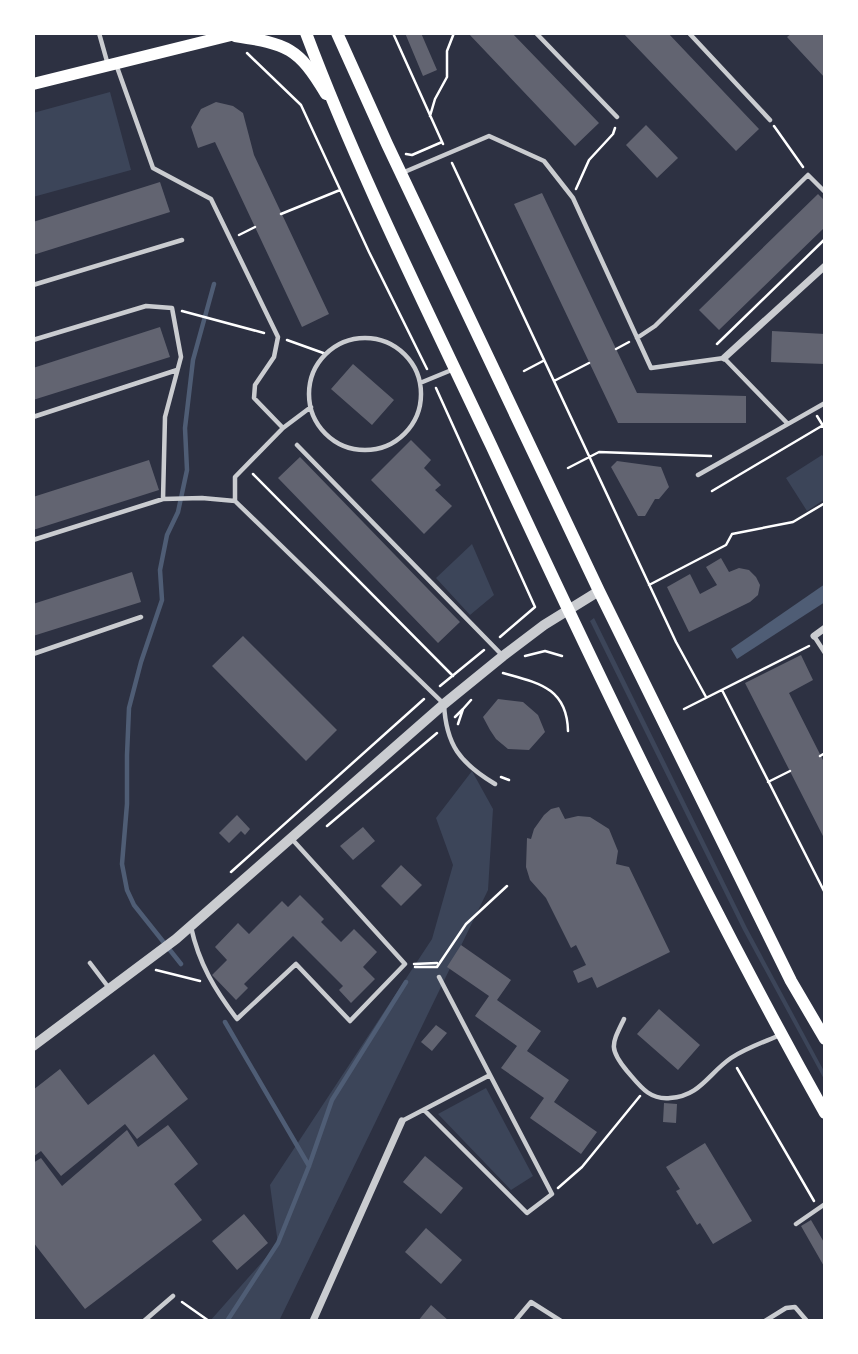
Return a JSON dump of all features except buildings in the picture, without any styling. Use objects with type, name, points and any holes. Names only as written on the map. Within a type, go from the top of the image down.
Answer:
[{"type":"main road","points":[[306,33],[332,103],[567,610],[740,960],[825,1113]]},
{"type":"main road","points":[[337,33],[599,591],[791,981],[825,1039]]},
{"type":"main road","points":[[33,84],[112,64],[237,39],[276,42],[287,47],[312,71],[332,103]]},
{"type":"street","points":[[723,358],[825,266]]},
{"type":"street","points":[[33,1046],[177,939],[444,704],[503,656],[567,610],[599,591]]},
{"type":"street","points":[[816,639],[825,628]]},
{"type":"street","points":[[313,1321],[402,1121]]},
{"type":"lane","points":[[99,33],[153,168],[211,199],[278,337],[274,358],[254,385],[254,398],[282,428]]},
{"type":"lane","points":[[536,33],[617,117]]},
{"type":"lane","points":[[689,33],[770,120]]},
{"type":"lane","points":[[401,173],[489,136],[544,161],[572,198],[651,368],[723,358],[788,424]]},
{"type":"lane","points":[[637,338],[655,326],[808,175],[825,192]]},
{"type":"lane","points":[[33,285],[182,240]]},
{"type":"lane","points":[[33,340],[146,306],[172,308],[181,357],[165,417],[163,499]]},
{"type":"lane","points":[[371,338],[383,341],[401,351],[412,363],[421,383],[421,401],[416,419],[403,436],[380,449],[351,449],[328,437],[315,419],[311,407],[310,388],[316,369],[326,354],[344,343],[371,338]]},
{"type":"lane","points":[[421,383],[455,369]]},
{"type":"lane","points":[[33,417],[177,370]]},
{"type":"lane","points":[[698,475],[825,403]]},
{"type":"lane","points":[[235,502],[235,477],[282,428],[311,407]]},
{"type":"lane","points":[[297,445],[503,656]]},
{"type":"lane","points":[[33,540],[163,499],[202,498],[235,502],[444,704],[445,727],[451,743],[472,771],[495,783]]},
{"type":"lane","points":[[33,654],[141,617]]},
{"type":"lane","points":[[816,639],[825,653]]},
{"type":"lane","points":[[191,927],[212,985],[237,1019],[296,964],[350,1021],[405,964],[291,837]]},
{"type":"lane","points":[[90,963],[109,988]]},
{"type":"lane","points":[[424,1110],[527,1213],[552,1194],[439,977]]},
{"type":"lane","points":[[624,1019],[612,1042],[614,1056],[644,1091],[657,1099],[683,1097],[697,1089],[731,1058],[781,1034]]},
{"type":"lane","points":[[402,1121],[490,1075]]},
{"type":"lane","points":[[796,1224],[825,1204]]},
{"type":"lane","points":[[144,1321],[173,1296]]},
{"type":"lane","points":[[515,1321],[531,1302],[561,1321]]},
{"type":"lane","points":[[765,1321],[786,1308],[795,1307],[807,1321]]},
{"type":"path","points":[[393,33],[429,116],[649,585],[706,697]]},
{"type":"path","points":[[429,116],[447,76],[447,51],[454,33]]},
{"type":"path","points":[[230,872],[432,692],[535,607],[431,378],[301,105],[237,39]]},
{"type":"path","points":[[572,198],[589,160],[613,134],[617,117]]},
{"type":"path","points":[[770,120],[808,175]]},
{"type":"path","points":[[403,151],[412,155],[442,142]]},
{"type":"path","points":[[281,214],[340,190]]},
{"type":"path","points":[[230,240],[255,227]]},
{"type":"path","points":[[717,344],[825,239]]},
{"type":"path","points":[[195,314],[211,319]]},
{"type":"path","points":[[616,349],[637,338]]},
{"type":"path","points":[[524,371],[544,360]]},
{"type":"path","points":[[554,381],[589,363]]},
{"type":"path","points":[[712,491],[825,424]]},
{"type":"path","points":[[568,468],[599,452],[732,457]]},
{"type":"path","points":[[246,467],[453,676]]},
{"type":"path","points":[[649,585],[726,545],[732,534],[793,522],[825,503]]},
{"type":"path","points":[[684,709],[816,639]]},
{"type":"path","points":[[523,657],[545,650],[562,656]]},
{"type":"path","points":[[513,665],[503,673],[547,688],[561,700],[568,716],[568,731]]},
{"type":"path","points":[[722,690],[825,893]]},
{"type":"path","points":[[321,831],[445,727],[474,697]]},
{"type":"path","points":[[458,733],[458,722],[463,709]]},
{"type":"path","points":[[820,755],[825,753]]},
{"type":"path","points":[[768,782],[790,771]]},
{"type":"path","points":[[495,775],[509,780]]},
{"type":"path","points":[[439,977],[437,965],[466,924],[507,886]]},
{"type":"path","points":[[410,964],[437,965],[413,967],[410,964]]},
{"type":"path","points":[[156,970],[212,985]]},
{"type":"path","points":[[731,1058],[818,1208]]},
{"type":"path","points":[[552,1194],[582,1167],[644,1091]]},
{"type":"path","points":[[173,1296],[209,1321]]},
{"type":"shaded area","points":[[110,92],[131,170],[33,197],[33,113]]},
{"type":"shaded area","points":[[822,455],[825,459],[825,499],[807,511],[786,478]]},
{"type":"shaded area","points":[[472,544],[494,595],[470,615],[436,578]]},
{"type":"shaded area","points":[[825,584],[825,602],[737,659],[731,649]]},
{"type":"shaded area","points":[[594,618],[747,928],[825,1073],[825,1081],[743,930],[590,621]]},
{"type":"shaded area","points":[[472,771],[493,809],[488,890],[279,1321],[210,1321],[278,1244],[270,1185],[432,939],[453,865],[436,818]]},
{"type":"shaded area","points":[[486,1088],[533,1176],[511,1190],[438,1114]]},
{"type":"waterway","points":[[181,964],[134,905],[127,890],[122,864],[127,804],[129,708],[162,600],[160,570],[167,535],[178,512],[187,470],[185,428],[193,360],[214,284]]},
{"type":"waterway","points":[[227,1321],[278,1243],[332,1100],[406,982]]},
{"type":"waterway","points":[[225,1022],[309,1166]]}]
